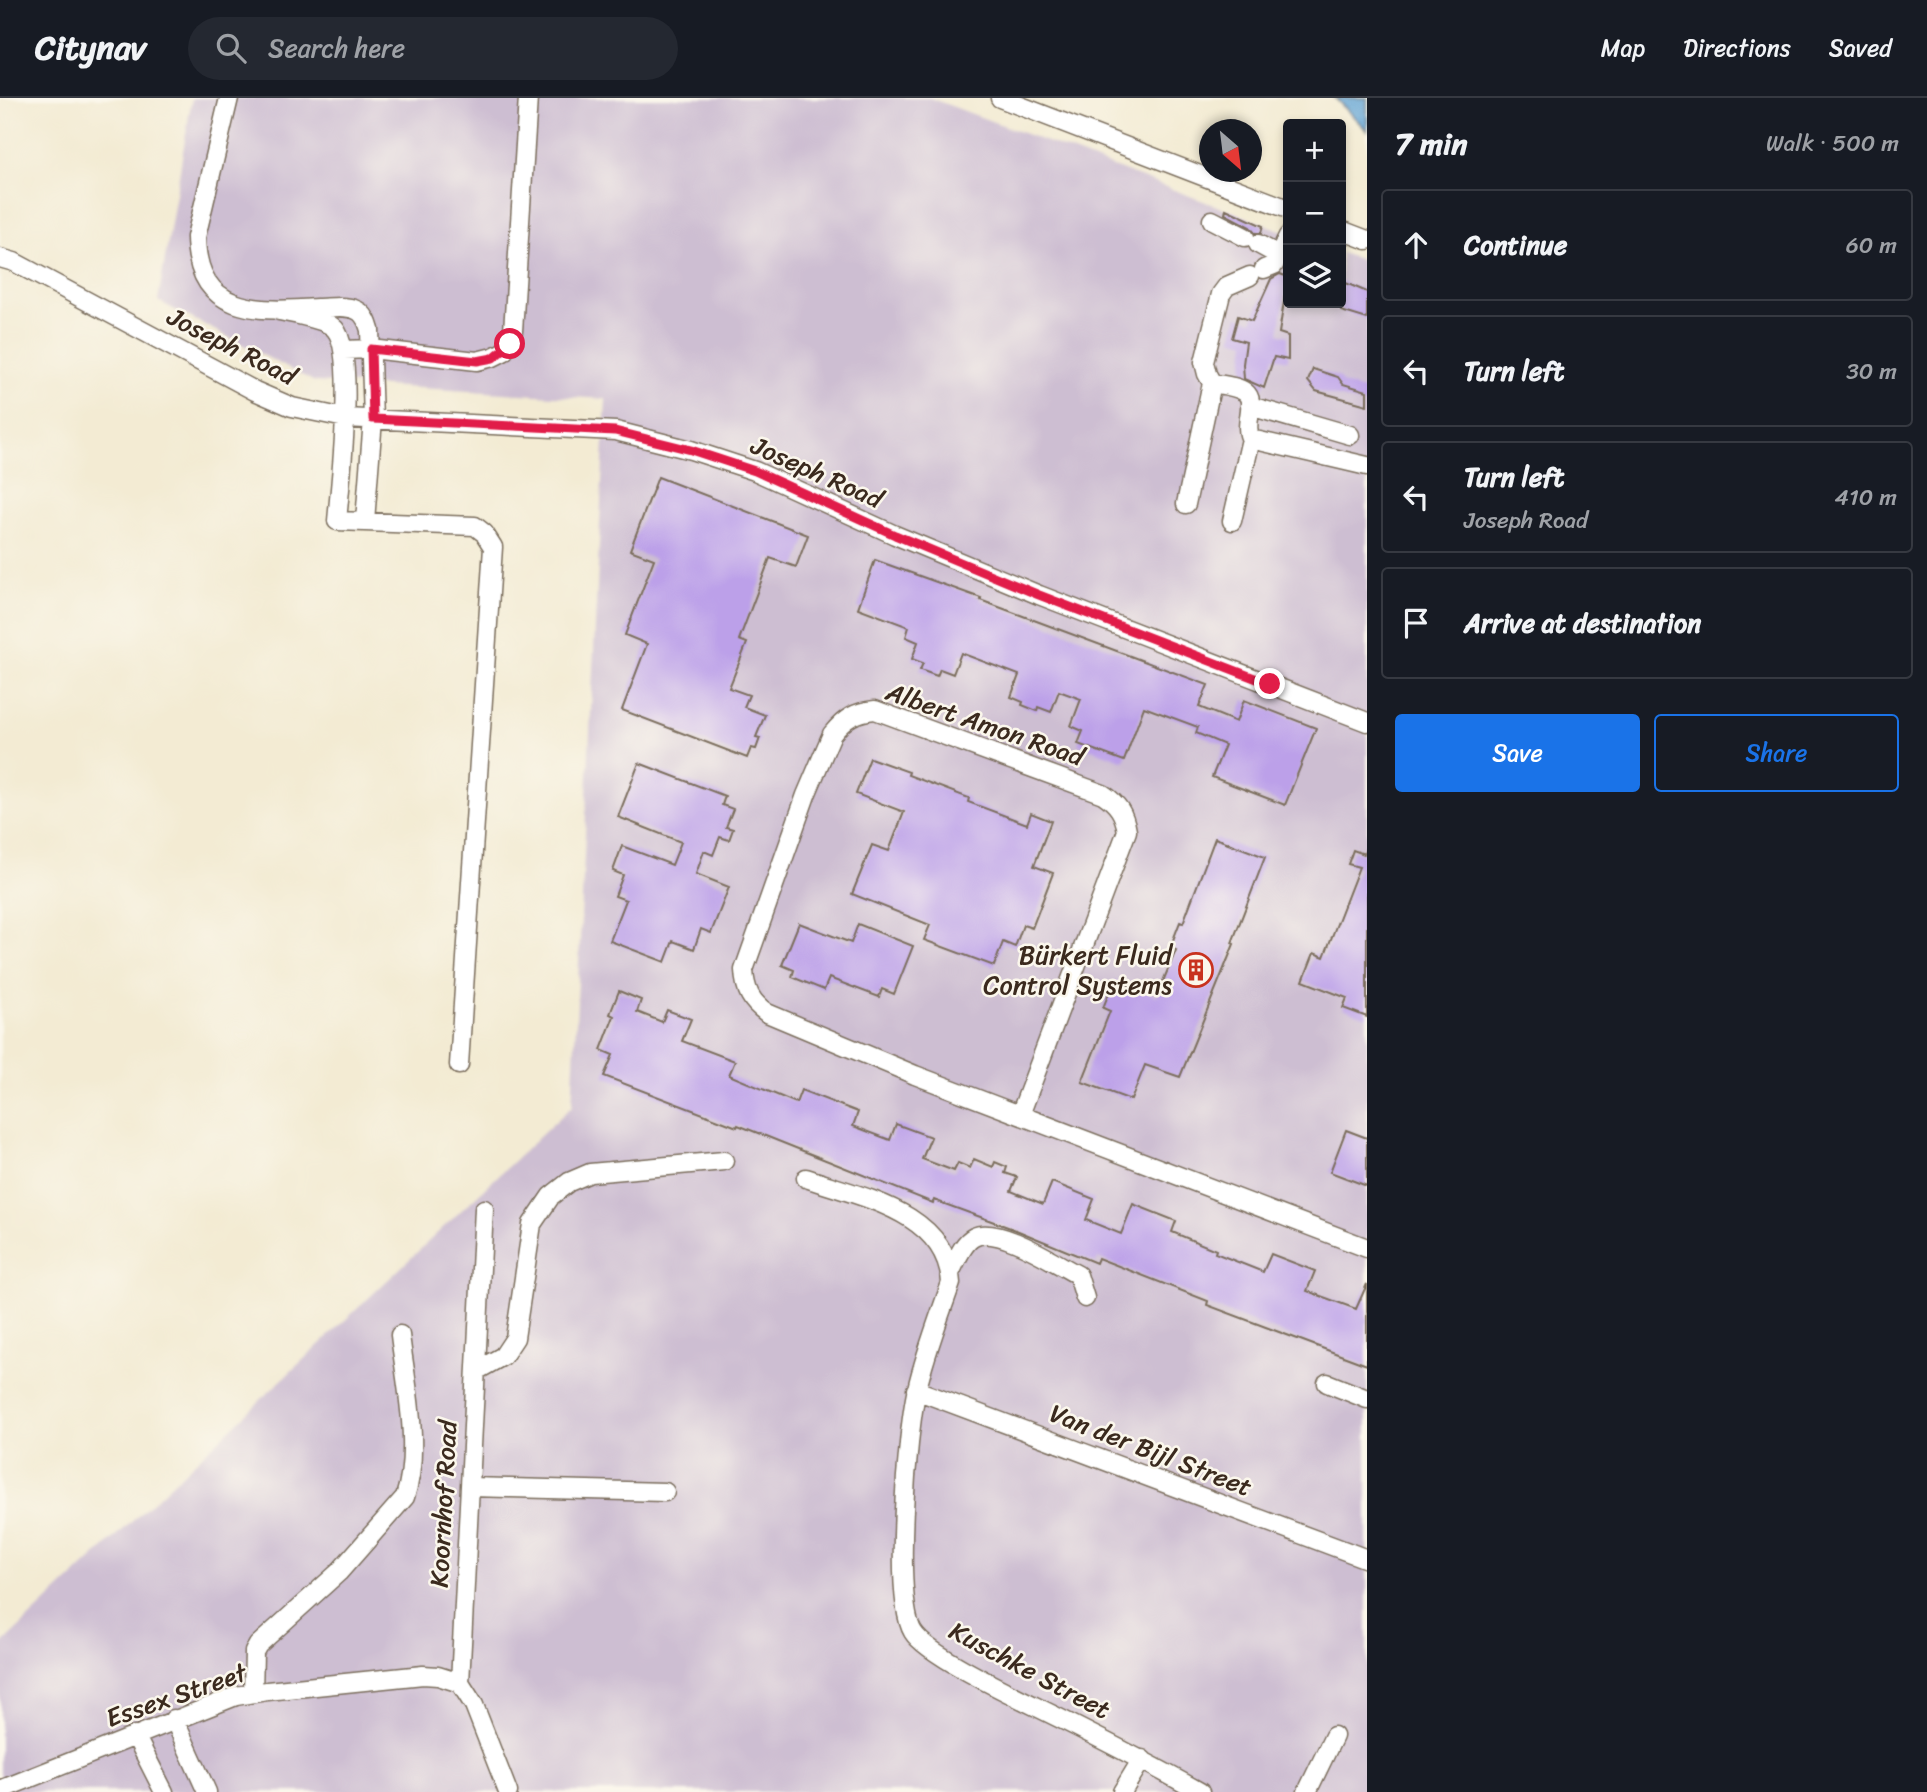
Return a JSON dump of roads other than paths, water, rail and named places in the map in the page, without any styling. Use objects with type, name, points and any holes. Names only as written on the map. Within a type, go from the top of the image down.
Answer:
[{"type":"street","points":[[229,98],[199,219],[196,254],[206,281],[224,300],[252,310],[339,307],[359,311],[366,319],[370,330],[373,419],[365,522]]},
{"type":"street","points":[[344,350],[371,349],[477,361],[493,358],[510,344],[519,267],[528,98]]},
{"type":"street","points":[[1000,98],[1283,207]]},
{"type":"street","points":[[1212,220],[1280,256]]},
{"type":"street","points":[[1346,232],[1367,240]]},
{"type":"street","points":[[1186,503],[1212,383],[1204,362],[1221,294],[1227,286],[1274,265],[1284,245]]},
{"type":"street","name":"Joseph Road","points":[[0,258],[14,262],[255,391],[292,407],[345,418],[615,431],[691,450],[755,471],[895,535],[1039,595],[1367,722]]},
{"type":"street","points":[[279,311],[328,323],[336,329],[344,350],[345,418],[337,521],[475,526],[484,533],[492,547],[459,1065]]},
{"type":"street","points":[[1212,383],[1242,390],[1250,400],[1247,433],[1251,439],[1367,466]]},
{"type":"street","points":[[1250,406],[1350,435]]},
{"type":"street","points":[[1232,522],[1251,439]]},
{"type":"street","name":"Albert Amon Road","points":[[1020,1115],[1127,831],[1124,817],[1116,803],[1103,794],[875,710],[860,711],[844,720],[832,734],[806,795],[744,970],[745,984],[756,1006],[915,1075],[1367,1248]]},
{"type":"street","points":[[476,1371],[503,1356],[515,1338],[532,1224],[551,1196],[569,1182],[590,1173],[724,1161]]},
{"type":"street","points":[[806,1178],[893,1208],[910,1217],[944,1252],[950,1273]]},
{"type":"street","name":"Koornhof Road","points":[[460,1683],[484,1209]]},
{"type":"street","name":"Kuschke Street","points":[[1085,1298],[1078,1275],[1001,1236],[985,1234],[972,1237],[962,1249],[950,1273],[951,1283],[916,1390],[904,1495],[905,1597],[912,1632],[975,1675],[1142,1759],[1200,1792]]},
{"type":"street","points":[[253,1693],[254,1652],[258,1645],[339,1572],[405,1497],[409,1485],[412,1442],[400,1335]]},
{"type":"street","points":[[1327,1383],[1367,1399]]},
{"type":"street","name":"Van der Bijl Street","points":[[916,1390],[1367,1559]]},
{"type":"street","points":[[470,1487],[665,1492]]},
{"type":"street","name":"Essex Street","points":[[0,1790],[217,1703],[253,1693],[423,1675],[439,1676],[460,1683]]},
{"type":"street","points":[[460,1683],[474,1704],[508,1792]]},
{"type":"street","points":[[174,1720],[206,1792]]},
{"type":"street","points":[[135,1735],[164,1792]]},
{"type":"street","points":[[1307,1792],[1334,1736]]},
{"type":"street","points":[[1122,1792],[1142,1759]]},
{"type":"water","points":[[1335,98],[1367,98],[1367,130]]},
{"type":"place","name":"Bürkert Fluid Control Systems","points":[[1196,970]]}]
